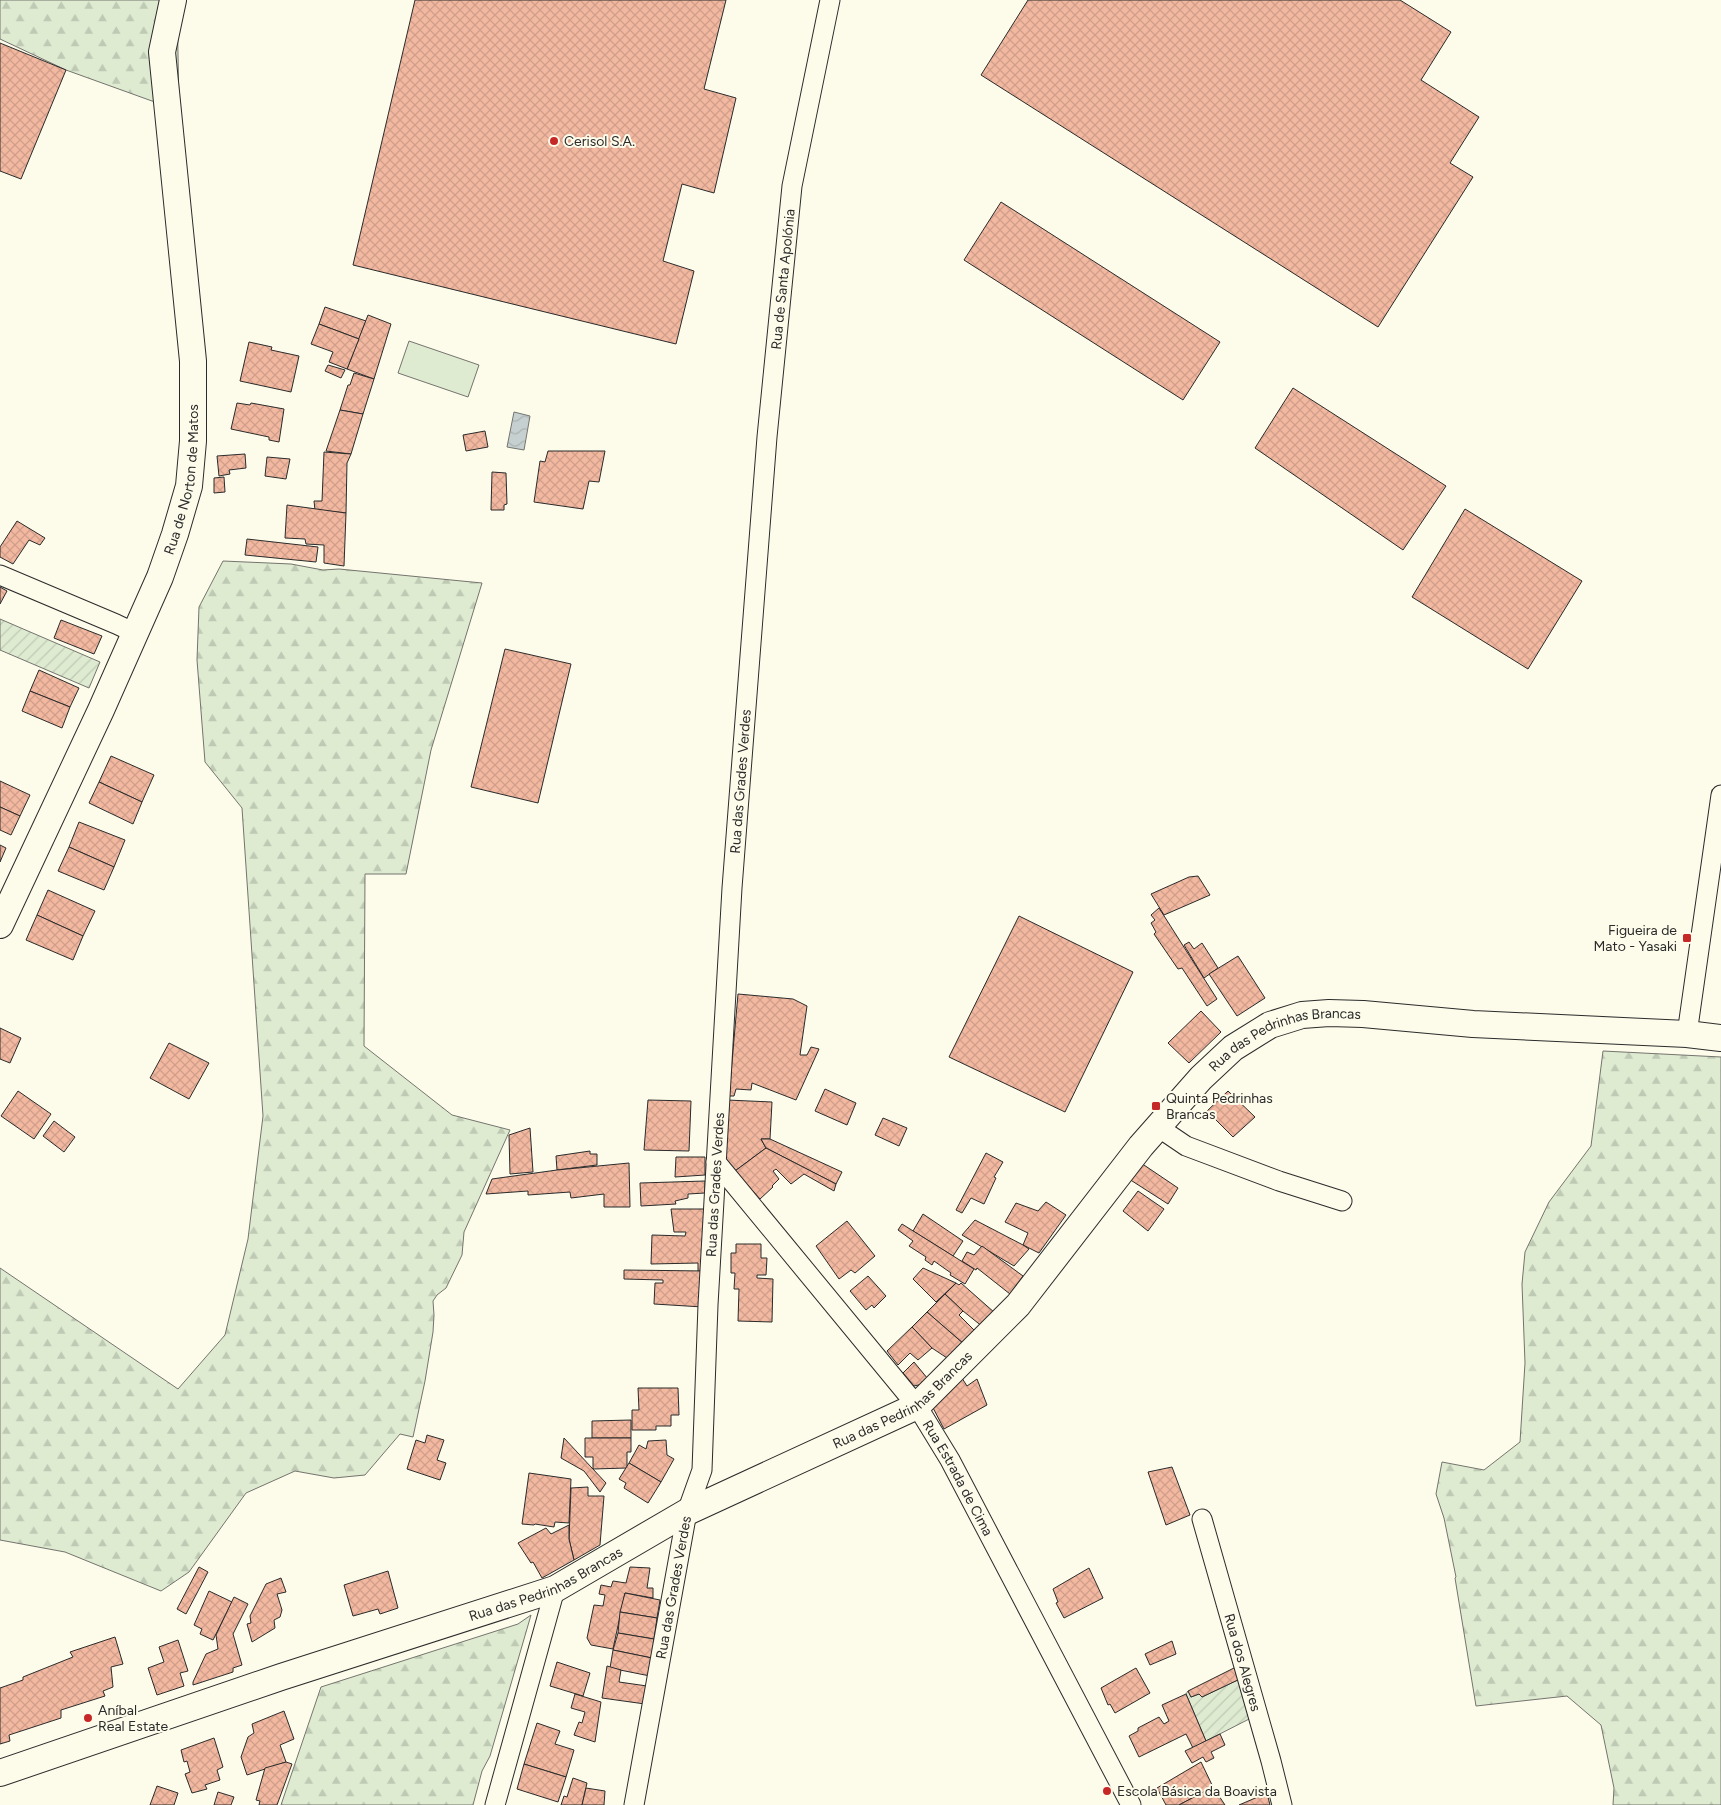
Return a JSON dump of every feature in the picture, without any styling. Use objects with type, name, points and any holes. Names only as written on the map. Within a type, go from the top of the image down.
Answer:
[{"type":"street","name":"Rua de Norton de Matos","points":[[0,925],[101,710],[160,578],[189,486],[193,441],[193,361],[162,52],[173,0]]},
{"type":"street","name":"Rua de Santa Apolónia","points":[[758,560],[767,437],[792,186],[830,0]]},
{"type":"street","name":"Rua das Grades Verdes","points":[[634,1805],[688,1512],[702,1470],[708,1305],[732,888],[758,560]]},
{"type":"street","points":[[0,575],[135,633]]},
{"type":"street","points":[[1687,1034],[1721,795]]},
{"type":"street","name":"Rua das Pedrinhas Brancas","points":[[0,1773],[290,1674],[555,1589],[688,1512],[917,1406],[1018,1306],[1141,1146],[1201,1078],[1233,1048],[1270,1025],[1302,1015],[1330,1013],[1363,1014],[1472,1024],[1687,1034],[1721,1038]]},
{"type":"street","points":[[1158,1127],[1186,1146],[1279,1181],[1342,1201]]},
{"type":"street","name":"Rua Estrada de Cima","points":[[716,1162],[917,1406],[950,1460],[1131,1805]]},
{"type":"street","name":"Rua dos Alegres","points":[[1202,1519],[1282,1805]]},
{"type":"street","points":[[495,1805],[555,1589]]},
{"type":"green space","points":[[0,0],[177,0],[179,109],[66,70],[0,39]]},
{"type":"green space","points":[[409,341],[479,365],[468,397],[398,373]]},
{"type":"green space","points":[[223,561],[291,564],[323,570],[339,569],[482,583],[431,750],[406,874],[365,874],[364,1046],[452,1115],[510,1130],[464,1232],[462,1255],[446,1288],[433,1301],[433,1332],[413,1437],[400,1434],[365,1475],[334,1478],[295,1471],[246,1493],[189,1572],[161,1591],[65,1552],[0,1540],[0,1268],[178,1389],[225,1335],[248,1239],[263,1116],[242,808],[205,762],[197,660],[199,607]]},
{"type":"green space","points":[[0,619],[100,662],[89,688],[0,650]]},
{"type":"green space","points":[[1603,1051],[1721,1057],[1721,1805],[1613,1805],[1614,1788],[1601,1725],[1567,1696],[1476,1706],[1456,1577],[1444,1518],[1436,1494],[1442,1462],[1484,1470],[1520,1442],[1525,1363],[1522,1284],[1525,1252],[1549,1202],[1591,1146]]},
{"type":"green space","points":[[531,1615],[490,1756],[482,1771],[473,1805],[281,1805],[321,1687],[518,1624]]},
{"type":"green space","points":[[1242,1678],[1253,1717],[1206,1741],[1186,1694],[1188,1691],[1191,1697],[1199,1694],[1202,1697]]},
{"type":"water","points":[[514,412],[530,416],[524,450],[507,447]]},
{"type":"building","name":"Cerisol S.A.","points":[[415,0],[726,0],[704,89],[736,98],[714,193],[682,184],[663,261],[694,271],[676,344],[353,265]]},
{"type":"building","points":[[1028,0],[1400,0],[1451,32],[1421,80],[1479,117],[1450,163],[1473,177],[1378,327],[981,75]]},
{"type":"building","points":[[0,43],[66,70],[21,179],[0,171]]},
{"type":"building","points":[[1001,202],[1220,342],[1183,400],[964,260]]},
{"type":"building","points":[[325,307],[366,321],[359,339],[319,324]]},
{"type":"building","points":[[368,315],[391,324],[374,379],[347,369]]},
{"type":"building","points":[[319,324],[359,339],[347,369],[329,362],[333,352],[311,344]]},
{"type":"building","points":[[249,342],[272,347],[271,350],[299,356],[291,392],[240,381]]},
{"type":"building","points":[[328,365],[345,370],[341,378],[325,371]]},
{"type":"building","points":[[354,373],[374,379],[363,414],[340,410]]},
{"type":"building","points":[[1293,388],[1446,486],[1403,550],[1255,448]]},
{"type":"building","points":[[237,403],[250,405],[251,403],[284,409],[279,442],[269,440],[269,437],[231,429]]},
{"type":"building","points":[[340,410],[363,414],[351,454],[326,451]]},
{"type":"building","points":[[485,431],[488,447],[466,451],[463,435]]},
{"type":"building","points":[[548,451],[605,451],[599,482],[589,481],[583,509],[534,502],[540,461],[545,462]]},
{"type":"building","points":[[324,452],[351,454],[347,463],[346,513],[315,510],[314,501],[322,501]]},
{"type":"building","points":[[245,454],[246,468],[229,470],[230,474],[219,476],[217,456]]},
{"type":"building","points":[[267,457],[290,459],[286,479],[265,476]]},
{"type":"building","points":[[492,472],[506,473],[507,504],[504,505],[504,510],[491,510]]},
{"type":"building","points":[[224,477],[225,492],[214,493],[214,478]]},
{"type":"building","points":[[287,505],[346,513],[344,566],[324,563],[324,545],[306,544],[305,539],[285,538]]},
{"type":"building","points":[[1465,509],[1582,581],[1528,669],[1412,597]]},
{"type":"building","points":[[17,521],[45,538],[40,545],[29,540],[13,564],[0,557],[0,547]]},
{"type":"building","points":[[247,539],[318,547],[316,562],[245,555]]},
{"type":"building","points":[[0,587],[7,591],[0,604]]},
{"type":"building","points":[[61,620],[102,636],[94,654],[54,638]]},
{"type":"building","points":[[505,649],[571,664],[538,803],[471,787]]},
{"type":"building","points":[[39,670],[79,688],[70,707],[30,691]]},
{"type":"building","points":[[30,691],[70,707],[62,728],[22,711]]},
{"type":"building","points":[[111,756],[154,775],[142,802],[99,782]]},
{"type":"building","points":[[0,781],[30,795],[20,816],[0,807]]},
{"type":"building","points":[[99,782],[142,802],[133,824],[89,803]]},
{"type":"building","points":[[0,807],[20,816],[11,835],[0,830]]},
{"type":"building","points":[[79,822],[125,840],[114,867],[69,847]]},
{"type":"building","points":[[0,845],[6,848],[0,862]]},
{"type":"building","points":[[69,847],[114,867],[104,890],[58,871]]},
{"type":"building","points":[[1198,876],[1210,895],[1164,915],[1151,894],[1189,877]]},
{"type":"building","points":[[48,890],[95,911],[83,936],[37,915]]},
{"type":"building","points":[[1159,908],[1217,999],[1207,1006],[1182,968],[1178,969],[1154,934],[1156,932],[1151,923],[1155,920],[1151,915]]},
{"type":"building","points":[[37,915],[83,936],[73,960],[26,940]]},
{"type":"building","points":[[1019,916],[1133,972],[1065,1112],[949,1057]]},
{"type":"building","points":[[1189,942],[1194,949],[1202,943],[1218,968],[1204,978],[1184,945]]},
{"type":"building","points":[[1238,956],[1265,998],[1237,1016],[1209,974]]},
{"type":"building","points":[[738,994],[793,999],[807,1006],[800,1055],[807,1055],[811,1047],[819,1049],[796,1100],[752,1083],[751,1090],[736,1089],[734,1096],[729,1096]]},
{"type":"building","points":[[1201,1011],[1221,1032],[1189,1063],[1168,1043]]},
{"type":"building","points":[[0,1028],[21,1038],[10,1063],[0,1059]]},
{"type":"building","points":[[169,1043],[209,1063],[189,1099],[150,1078]]},
{"type":"building","points":[[825,1089],[856,1103],[847,1125],[815,1111]]},
{"type":"building","points":[[18,1091],[51,1114],[34,1139],[1,1116]]},
{"type":"building","points":[[1228,1091],[1255,1117],[1233,1137],[1207,1111]]},
{"type":"building","points":[[648,1100],[691,1101],[689,1151],[644,1150]]},
{"type":"building","points":[[727,1100],[772,1102],[770,1139],[761,1139],[766,1148],[735,1171],[723,1156]]},
{"type":"building","points":[[883,1118],[907,1128],[899,1146],[875,1135]]},
{"type":"building","points":[[54,1121],[75,1137],[64,1152],[43,1136]]},
{"type":"building","points":[[530,1128],[533,1172],[510,1174],[509,1135]]},
{"type":"building","points":[[761,1139],[770,1139],[842,1172],[836,1184],[766,1148]]},
{"type":"building","points":[[766,1148],[836,1184],[834,1191],[804,1174],[791,1184],[776,1169],[773,1171],[779,1179],[760,1199],[735,1171]]},
{"type":"building","points":[[590,1151],[590,1154],[597,1154],[597,1165],[557,1170],[556,1156]]},
{"type":"building","points":[[986,1153],[1003,1162],[994,1177],[996,1178],[984,1204],[971,1198],[962,1213],[956,1210]]},
{"type":"building","points":[[676,1157],[705,1157],[705,1175],[675,1177]]},
{"type":"building","points":[[629,1163],[630,1207],[604,1207],[604,1194],[571,1198],[570,1192],[528,1195],[528,1191],[486,1194],[492,1179]]},
{"type":"building","points":[[1141,1163],[1178,1188],[1168,1204],[1129,1179]]},
{"type":"building","points":[[705,1181],[705,1193],[688,1194],[688,1198],[675,1201],[676,1204],[641,1206],[640,1183]]},
{"type":"building","points":[[1138,1191],[1164,1209],[1148,1231],[1123,1211]]},
{"type":"building","points":[[1046,1202],[1066,1215],[1039,1253],[1023,1245],[1028,1233],[1005,1222],[1016,1203],[1038,1211]]},
{"type":"building","points":[[671,1209],[706,1209],[705,1271],[698,1271],[698,1263],[651,1264],[652,1235],[685,1236],[686,1232],[674,1232]]},
{"type":"building","points":[[923,1214],[963,1241],[953,1256],[913,1231]]},
{"type":"building","points":[[975,1220],[1029,1249],[1014,1266],[962,1235]]},
{"type":"building","points":[[847,1221],[875,1256],[855,1273],[851,1270],[839,1279],[816,1246]]},
{"type":"building","points":[[902,1224],[974,1269],[965,1284],[950,1275],[951,1273],[934,1261],[932,1265],[925,1260],[926,1257],[909,1246],[913,1241],[898,1230]]},
{"type":"building","points":[[736,1244],[761,1244],[761,1258],[767,1258],[766,1275],[757,1275],[757,1278],[773,1279],[772,1322],[738,1321],[739,1289],[734,1289],[735,1273],[731,1273],[731,1253],[736,1253]]},
{"type":"building","points":[[982,1246],[1023,1276],[1010,1294],[977,1268],[976,1270],[962,1261],[967,1252],[974,1255]]},
{"type":"building","points":[[923,1268],[956,1283],[936,1302],[913,1279]]},
{"type":"building","points":[[624,1270],[705,1271],[703,1307],[654,1304],[655,1283],[663,1283],[663,1280],[624,1279]]},
{"type":"building","points":[[868,1276],[886,1296],[874,1308],[872,1305],[866,1310],[850,1291]]},
{"type":"building","points":[[956,1283],[959,1285],[961,1283],[995,1313],[983,1327],[945,1294]]},
{"type":"building","points":[[945,1294],[963,1311],[959,1315],[977,1333],[965,1345],[927,1312]]},
{"type":"building","points":[[927,1312],[965,1345],[950,1360],[932,1348],[912,1327]]},
{"type":"building","points":[[912,1327],[932,1348],[918,1360],[910,1353],[898,1365],[887,1351]]},
{"type":"building","points":[[914,1362],[928,1379],[923,1384],[914,1386],[903,1373]]},
{"type":"building","points":[[960,1375],[967,1386],[977,1379],[987,1405],[944,1429],[930,1402]]},
{"type":"building","points":[[638,1388],[678,1388],[679,1415],[671,1415],[671,1426],[656,1426],[656,1430],[632,1430],[632,1410],[639,1410]]},
{"type":"building","points":[[631,1420],[631,1438],[592,1438],[592,1421]]},
{"type":"building","points":[[427,1435],[444,1440],[437,1460],[446,1463],[440,1480],[407,1469],[416,1440],[425,1443]]},
{"type":"building","points":[[564,1438],[606,1483],[600,1492],[584,1471],[561,1458]]},
{"type":"building","points":[[585,1438],[631,1438],[631,1452],[627,1452],[627,1468],[593,1469],[593,1457],[585,1457]]},
{"type":"building","points":[[666,1440],[667,1455],[674,1459],[661,1482],[629,1463],[639,1445],[646,1449],[648,1441]]},
{"type":"building","points":[[629,1463],[661,1482],[648,1503],[624,1488],[626,1483],[619,1479]]},
{"type":"building","points":[[1172,1467],[1190,1515],[1166,1525],[1148,1472]]},
{"type":"building","points":[[529,1473],[571,1479],[569,1523],[555,1522],[554,1527],[522,1524]]},
{"type":"building","points":[[588,1487],[588,1496],[604,1496],[600,1545],[574,1560],[569,1539],[571,1488]]},
{"type":"building","points":[[569,1525],[569,1539],[574,1560],[542,1578],[533,1562],[531,1563],[518,1543],[546,1528],[551,1534]]},
{"type":"building","points":[[199,1567],[208,1572],[186,1614],[177,1609]]},
{"type":"building","points":[[630,1567],[650,1568],[647,1588],[653,1588],[653,1598],[625,1593],[613,1649],[591,1645],[587,1638],[594,1605],[603,1606],[605,1595],[599,1594],[601,1585],[611,1587],[613,1581],[626,1583]]},
{"type":"building","points":[[1089,1568],[1103,1598],[1064,1618],[1056,1603],[1058,1602],[1053,1589]]},
{"type":"building","points":[[388,1571],[398,1608],[380,1614],[378,1609],[353,1616],[344,1585]]},
{"type":"building","points":[[281,1578],[286,1592],[277,1594],[282,1610],[280,1617],[274,1620],[275,1628],[252,1642],[247,1624],[251,1623],[250,1616],[266,1584]]},
{"type":"building","points":[[209,1591],[232,1602],[213,1640],[200,1634],[202,1629],[194,1625]]},
{"type":"building","points":[[625,1593],[660,1600],[657,1618],[620,1612]]},
{"type":"building","points":[[234,1597],[248,1604],[233,1634],[242,1665],[233,1668],[233,1672],[193,1685],[206,1654],[218,1649],[216,1635]]},
{"type":"building","points":[[620,1612],[657,1618],[654,1639],[618,1633]]},
{"type":"building","points":[[618,1633],[654,1639],[652,1658],[613,1650]]},
{"type":"building","points":[[115,1637],[123,1664],[111,1667],[113,1687],[103,1691],[105,1696],[61,1710],[61,1718],[9,1735],[10,1741],[0,1744],[0,1688],[23,1680],[23,1677],[73,1657],[70,1652]]},
{"type":"building","points":[[178,1640],[188,1671],[180,1673],[184,1686],[157,1695],[148,1668],[164,1662],[159,1647]]},
{"type":"building","points":[[1172,1641],[1176,1654],[1150,1665],[1145,1654]]},
{"type":"building","points":[[613,1650],[652,1658],[650,1676],[610,1668]]},
{"type":"building","points":[[557,1662],[590,1673],[583,1696],[550,1686]]},
{"type":"building","points":[[607,1666],[621,1670],[619,1682],[647,1686],[645,1704],[602,1698]]},
{"type":"building","points":[[1238,1666],[1242,1678],[1202,1697],[1199,1694],[1191,1697],[1188,1691]]},
{"type":"building","points":[[1136,1668],[1150,1693],[1115,1713],[1110,1704],[1108,1705],[1101,1688]]},
{"type":"building","points":[[575,1694],[601,1702],[595,1742],[574,1735],[579,1722],[582,1723],[585,1712],[571,1708]]},
{"type":"building","points":[[1186,1694],[1206,1741],[1193,1748],[1186,1734],[1139,1757],[1129,1736],[1138,1731],[1138,1728],[1159,1717],[1164,1724],[1169,1721],[1162,1705]]},
{"type":"building","points":[[284,1711],[294,1739],[280,1745],[286,1762],[247,1775],[241,1757],[248,1737],[254,1733],[252,1724]]},
{"type":"building","points":[[537,1723],[560,1731],[555,1744],[574,1750],[566,1777],[524,1764]]},
{"type":"building","points":[[1220,1734],[1225,1745],[1211,1752],[1214,1758],[1206,1762],[1203,1757],[1192,1763],[1185,1751]]},
{"type":"building","points":[[214,1738],[223,1767],[217,1770],[220,1780],[205,1785],[207,1789],[192,1793],[185,1774],[190,1772],[187,1761],[184,1762],[181,1750]]},
{"type":"building","points":[[286,1762],[292,1764],[277,1805],[259,1805],[260,1801],[256,1800],[265,1768]]},
{"type":"building","points":[[1201,1762],[1213,1787],[1179,1805],[1166,1805],[1157,1788]]},
{"type":"building","points":[[524,1764],[566,1777],[558,1802],[517,1789]]},
{"type":"building","points":[[573,1778],[587,1783],[582,1805],[561,1805],[564,1796],[567,1797]]},
{"type":"building","points":[[157,1786],[178,1793],[174,1805],[150,1805]]},
{"type":"building","points":[[1213,1787],[1225,1805],[1179,1805]]},
{"type":"building","points":[[586,1788],[605,1791],[604,1805],[582,1805]]},
{"type":"building","points":[[218,1792],[234,1797],[231,1805],[214,1805]]},
{"type":"building","points":[[1267,1793],[1270,1805],[1239,1805]]},
{"type":"place","name":"Cerisol S.A.","points":[[554,141]]},
{"type":"place","name":"Figueira de Mato - Yasaki","points":[[1687,938]]},
{"type":"place","name":"Quinta Pedrinhas Brancas","points":[[1156,1106]]},
{"type":"place","name":"Aníbal Real Estate","points":[[88,1718]]},
{"type":"place","name":"Escola Básica da Boavista","points":[[1107,1791]]}]
